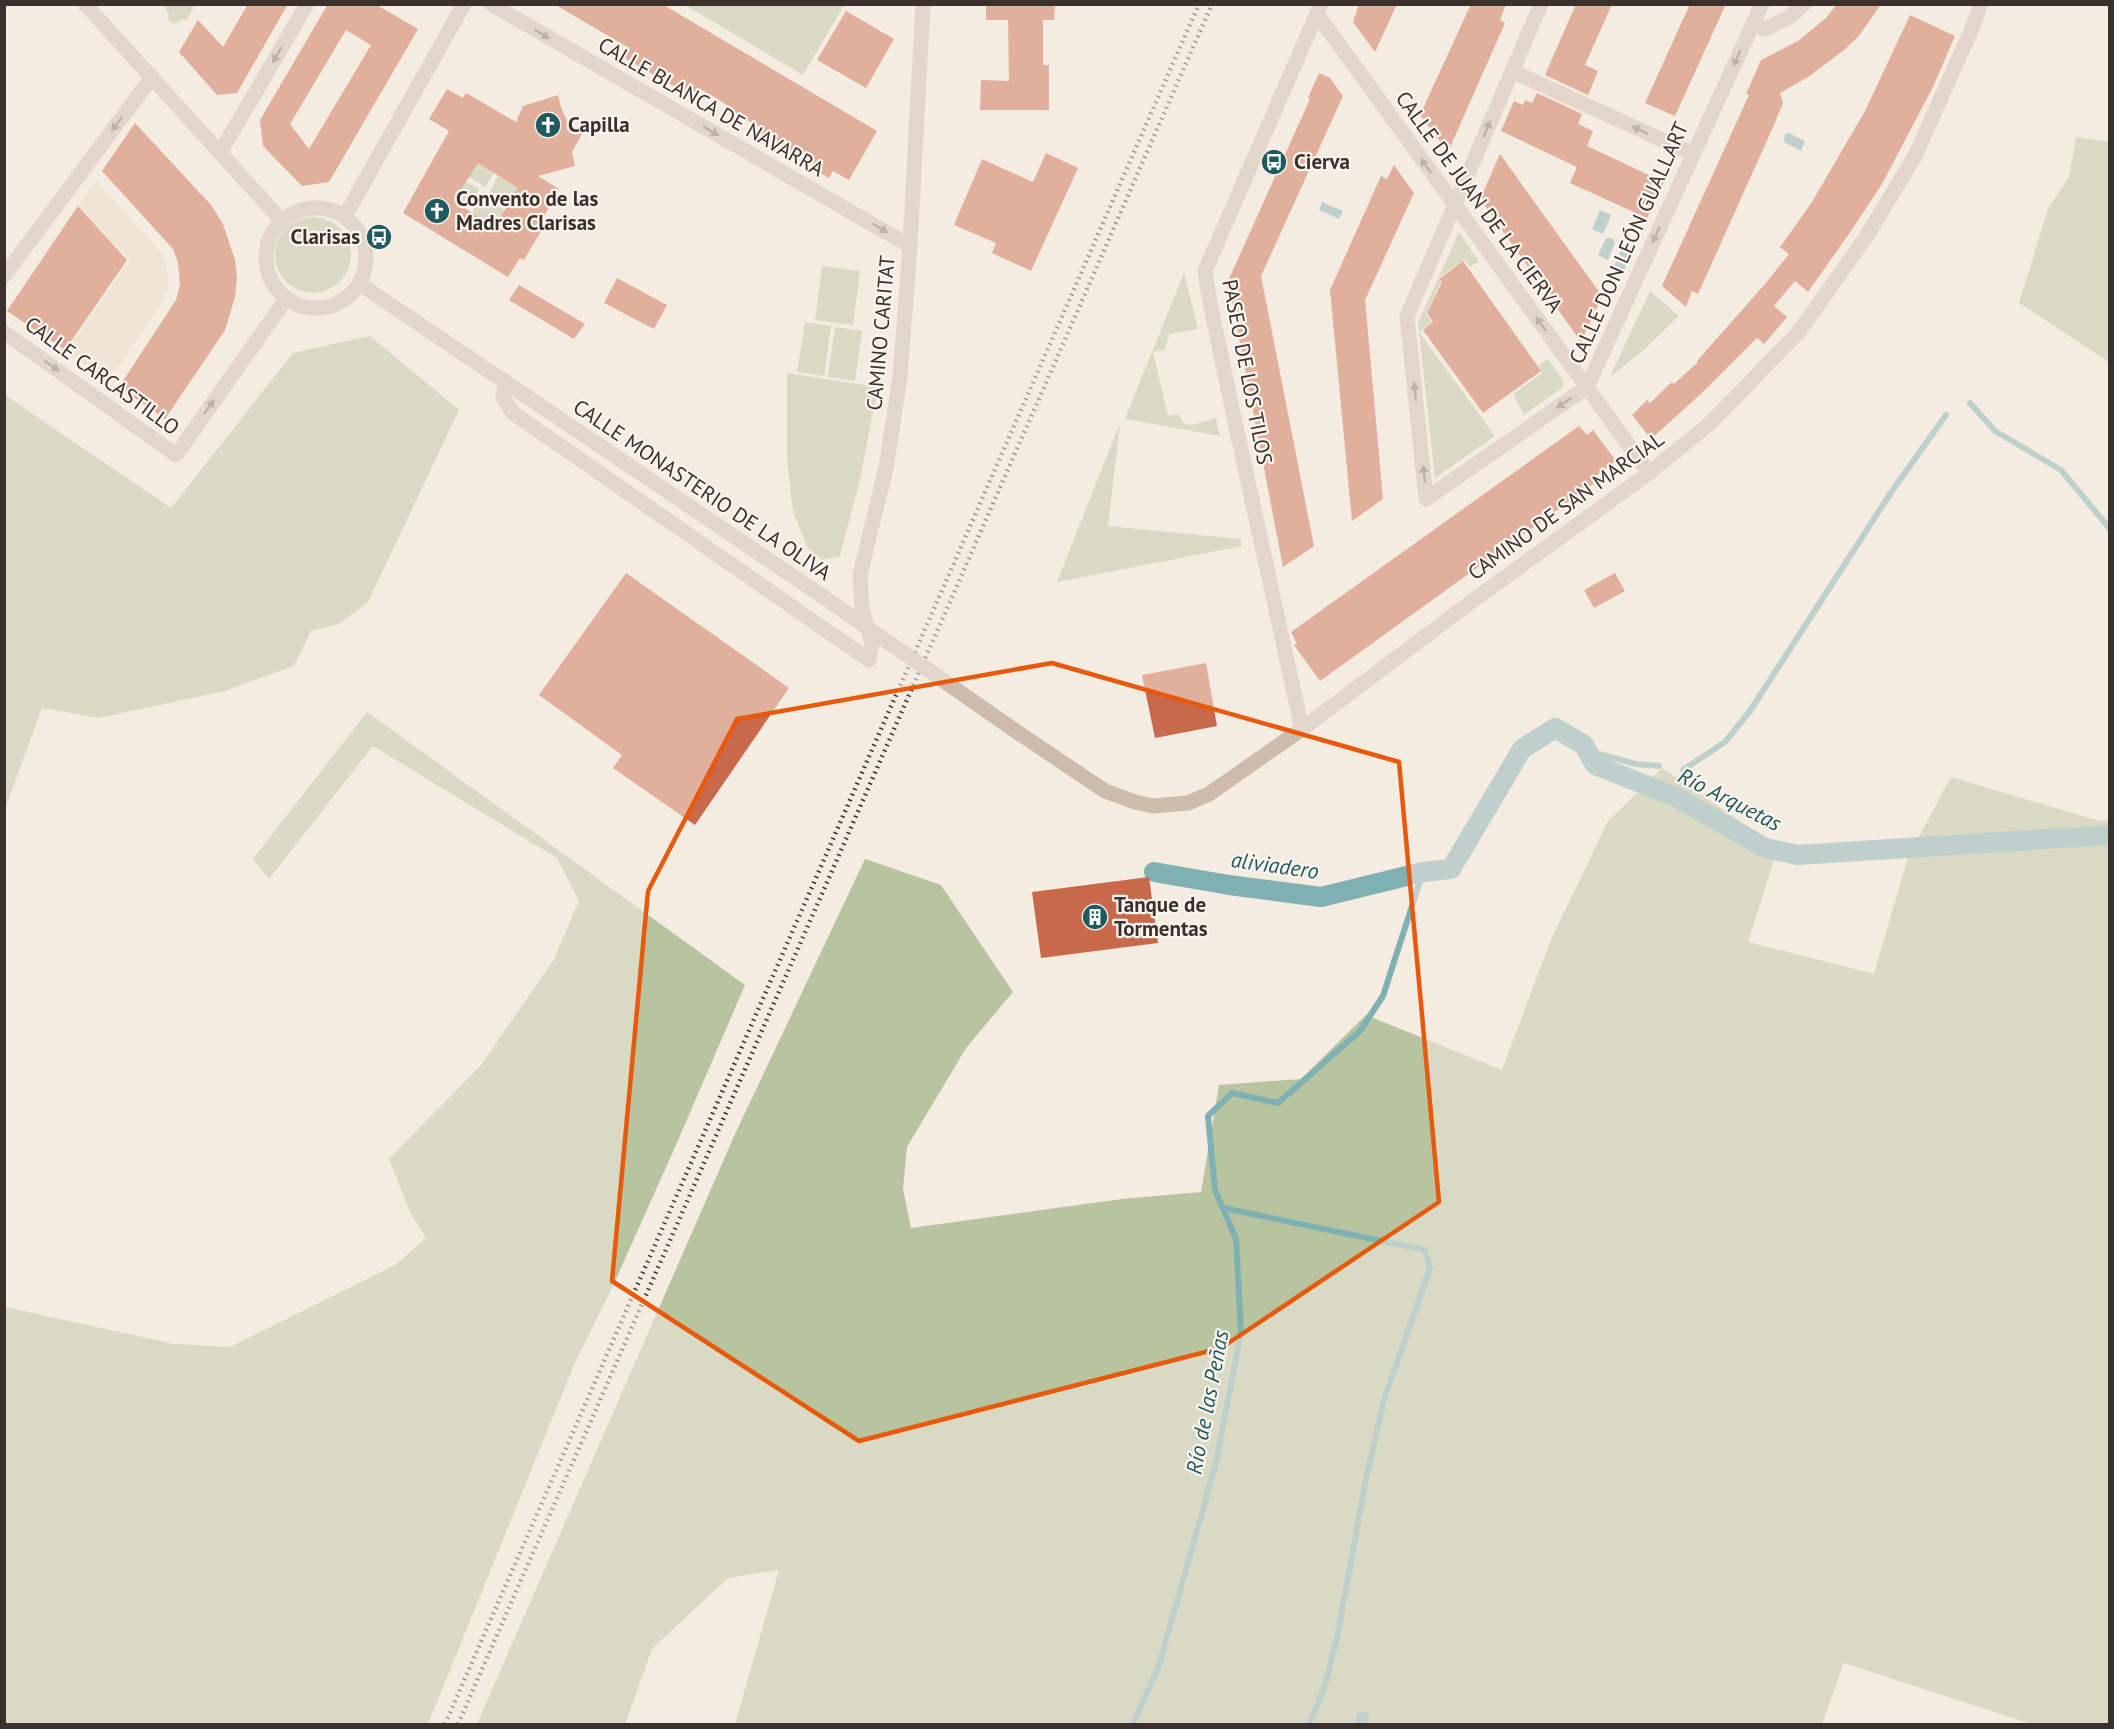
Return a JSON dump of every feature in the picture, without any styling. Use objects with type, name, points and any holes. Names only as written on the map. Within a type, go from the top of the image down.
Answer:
[{"type":"street","points":[[85,4],[281,220]]},
{"type":"street","points":[[220,153],[307,4]]},
{"type":"street","points":[[345,216],[464,4]]},
{"type":"street","name":"CALLE BLANCA DE NAVARRA","points":[[491,4],[910,246]]},
{"type":"street","name":"CAMINO CARITAT","points":[[505,381],[503,398],[513,413],[869,660],[872,644],[862,608],[860,575],[886,468],[900,377],[910,246],[923,4]]},
{"type":"street","points":[[1454,205],[1541,4]]},
{"type":"street","name":"CALLE DON LEÓN GUALLART","points":[[1454,205],[1407,316],[1426,499],[1587,387],[1762,4]]},
{"type":"street","points":[[1753,24],[1765,29],[1772,27],[1788,18],[1804,4]]},
{"type":"street","name":"CAMINO DE SAN MARCIAL","points":[[1020,734],[1105,791],[1153,806],[1188,803],[1209,794],[1302,729],[1471,602],[1649,473],[1708,425],[1798,333],[1866,237],[1915,156],[1974,24],[1980,4]]},
{"type":"street","name":"CALLE DE JUAN DE LA CIERVA","points":[[1319,9],[1454,205],[1649,473]]},
{"type":"street","name":"PASEO DE LOS TILOS","points":[[1302,729],[1233,413],[1205,271],[1319,9]]},
{"type":"street","points":[[1512,71],[1693,154]]},
{"type":"street","points":[[4,276],[152,77]]},
{"type":"street","points":[[312,207],[329,208],[345,216],[358,229],[365,247],[366,266],[360,284],[345,299],[326,308],[305,308],[286,299],[274,286],[266,270],[265,252],[270,234],[281,220],[296,211],[312,207]]},
{"type":"street","name":"CALLE MONASTERIO DE LA OLIVA","points":[[360,284],[812,590],[1020,734]]},
{"type":"street","name":"CALLE CARCASTILLO","points":[[4,332],[176,455],[286,299]]},
{"type":"highlighted area","points":[[1052,663],[1399,762],[1439,1202],[1221,1348],[859,1441],[612,1281],[648,891],[737,719]]},
{"type":"green space","points":[[167,4],[195,5],[186,20],[180,20],[174,24],[168,20],[169,14],[165,8]]},
{"type":"green space","points":[[685,5],[844,5],[803,75]]},
{"type":"green space","points":[[2076,137],[2109,142],[2109,362],[2019,303],[2048,209],[2069,177]]},
{"type":"green space","points":[[478,163],[494,173],[485,187],[469,177]]},
{"type":"green space","points":[[498,176],[518,188],[507,206],[488,195]]},
{"type":"green space","points":[[466,182],[479,189],[467,209],[454,201]]},
{"type":"green space","points":[[481,196],[504,210],[494,227],[472,213]]},
{"type":"green space","points":[[306,217],[320,217],[334,223],[345,234],[351,248],[348,270],[340,282],[320,293],[306,293],[292,287],[281,276],[275,262],[275,248],[281,234],[292,223]]},
{"type":"green space","points":[[1459,232],[1479,262],[1470,267],[1464,260],[1438,278]]},
{"type":"green space","points":[[822,266],[860,271],[853,325],[815,320]]},
{"type":"green space","points":[[1184,273],[1198,329],[1170,334],[1164,350],[1153,352],[1168,416],[1178,414],[1184,424],[1191,425],[1216,418],[1220,436],[1125,419]]},
{"type":"green space","points":[[1438,278],[1441,282],[1426,314],[1432,322],[1419,332],[1495,436],[1435,478],[1418,323]]},
{"type":"green space","points":[[1650,291],[1679,316],[1645,349],[1610,377]]},
{"type":"green space","points":[[805,322],[831,326],[824,376],[797,372]]},
{"type":"green space","points":[[835,327],[862,331],[855,381],[828,377]]},
{"type":"green space","points":[[370,336],[459,410],[368,602],[339,624],[311,631],[294,666],[224,691],[99,718],[42,708],[5,809],[5,395],[171,508],[293,353]]},
{"type":"green space","points":[[1548,359],[1563,380],[1563,387],[1524,415],[1513,394],[1542,373],[1538,366]]},
{"type":"green space","points":[[787,373],[878,387],[860,479],[840,556],[822,560],[808,548],[793,512],[787,459]]},
{"type":"green space","points":[[1120,423],[1108,526],[1240,539],[1242,546],[1057,582]]},
{"type":"green space","points":[[367,712],[745,985],[612,1288],[574,1365],[428,1724],[5,1724],[5,1307],[174,1344],[230,1347],[395,1265],[426,1238],[410,1212],[389,1159],[481,1065],[553,961],[579,901],[557,858],[373,746],[269,879],[253,859]]},
{"type":"green space","points":[[1662,768],[1778,847],[1748,942],[1874,974],[1908,857],[1951,777],[2099,821],[2109,820],[2109,1724],[2031,1724],[1844,1663],[1822,1724],[735,1724],[779,1570],[728,1578],[652,1649],[625,1724],[477,1724],[735,1134],[865,859],[941,885],[1013,992],[966,1048],[907,1147],[903,1189],[911,1228],[1122,1199],[1201,1192],[1219,1085],[1301,1079],[1366,1015],[1502,1070],[1550,942],[1608,821]]},
{"type":"shaded area","points":[[96,181],[159,250],[166,262],[168,276],[168,289],[161,304],[108,382],[66,351],[130,261],[79,205]]},
{"type":"water","points":[[1789,133],[1805,141],[1801,151],[1784,142],[1785,134]]},
{"type":"water","points":[[1322,202],[1343,211],[1339,219],[1319,210]]},
{"type":"water","points":[[1600,210],[1611,215],[1603,234],[1592,229]]},
{"type":"water","points":[[1606,238],[1612,238],[1615,243],[1608,260],[1598,255]]},
{"type":"water","points":[[1624,244],[1633,248],[1624,271],[1614,266]]},
{"type":"water","points":[[1358,1711],[1369,1714],[1366,1724],[1355,1724]]},
{"type":"building","points":[[248,4],[288,4],[237,93],[217,95],[179,52],[198,20],[223,47]]},
{"type":"building","points":[[328,4],[375,4],[418,29],[329,182],[302,186],[263,146],[260,120]],"holes":[[[346,30],[371,45],[309,149],[290,124]]]},
{"type":"building","points":[[554,4],[662,4],[877,131],[849,180],[833,171],[829,178],[810,167],[812,164],[787,149],[785,152],[758,136],[762,129],[711,95],[698,88],[693,97],[623,57],[629,48]]},
{"type":"building","points":[[986,4],[1055,4],[1054,20],[1043,20],[1043,65],[1049,65],[1049,110],[980,110],[981,80],[1009,81],[1008,20],[986,20]]},
{"type":"building","points":[[1359,4],[1397,4],[1375,52],[1353,22]]},
{"type":"building","points":[[1471,4],[1506,4],[1500,20],[1505,23],[1448,152],[1420,115]]},
{"type":"building","points":[[1576,4],[1612,4],[1585,65],[1598,71],[1588,95],[1545,75]]},
{"type":"building","points":[[1690,4],[1726,4],[1675,116],[1645,103]]},
{"type":"building","points":[[1837,4],[1881,4],[1859,36],[1844,50],[1808,77],[1780,93],[1783,103],[1774,125],[1698,294],[1692,291],[1686,307],[1662,286],[1749,95],[1746,94],[1761,60],[1798,41],[1826,18]]},
{"type":"building","points":[[846,11],[894,39],[866,88],[817,60]]},
{"type":"building","points":[[1910,15],[1955,36],[1933,87],[1882,184],[1808,292],[1795,281],[1774,306],[1787,317],[1764,344],[1757,338],[1704,391],[1651,439],[1632,415],[1647,400],[1650,403],[1698,362],[1789,254],[1780,247],[1812,202],[1865,111]]},
{"type":"building","points":[[1319,73],[1330,78],[1343,96],[1261,276],[1314,546],[1283,567],[1228,281],[1310,99],[1308,98]]},
{"type":"building","name":"Convento de las Madres Clarisas","points":[[447,89],[463,98],[466,93],[516,122],[523,106],[558,95],[568,123],[583,132],[572,152],[575,166],[538,176],[559,189],[540,223],[544,226],[524,260],[520,258],[508,277],[403,213],[449,131],[429,119]],"holes":[[[478,163],[518,188],[494,227],[454,201]]]},
{"type":"building","points":[[1537,93],[1582,114],[1578,124],[1593,131],[1587,146],[1664,182],[1647,218],[1570,183],[1577,167],[1501,131],[1514,101],[1523,105],[1525,100],[1532,103]]},
{"type":"building","points":[[135,123],[211,205],[223,224],[235,260],[237,278],[235,297],[225,330],[165,419],[119,387],[176,300],[180,285],[178,262],[173,249],[102,171]]},
{"type":"building","points":[[1046,153],[1078,168],[1031,271],[992,253],[996,243],[954,225],[982,159],[1033,182]]},
{"type":"building","points":[[1500,154],[1602,296],[1581,342],[1480,199]]},
{"type":"building","points":[[1394,165],[1414,193],[1365,300],[1383,499],[1352,521],[1330,290],[1381,176],[1387,179]]},
{"type":"building","points":[[78,206],[127,260],[65,350],[7,311]]},
{"type":"building","points":[[1463,261],[1541,371],[1483,413],[1423,330],[1433,322],[1427,313],[1442,282],[1439,279]]},
{"type":"building","points":[[617,278],[667,305],[654,329],[604,303]]},
{"type":"building","points":[[519,285],[585,324],[574,339],[509,300]]},
{"type":"building","points":[[1579,426],[1587,435],[1593,430],[1616,461],[1597,475],[1599,480],[1320,681],[1294,645],[1297,644],[1291,632]]},
{"type":"building","points":[[626,573],[789,688],[695,825],[613,768],[622,755],[539,695]]},
{"type":"building","points":[[1615,573],[1625,591],[1594,608],[1584,590]]},
{"type":"building","points":[[1206,663],[1217,726],[1155,738],[1142,675]]},
{"type":"building","name":"Tanque de Tormentas","points":[[1149,877],[1158,943],[1041,958],[1032,892]]},
{"type":"waterway","points":[[1970,403],[1995,431],[2061,470],[2110,529]]},
{"type":"waterway","points":[[1683,770],[1725,742],[1750,711],[1890,494],[1946,415]]},
{"type":"waterway","name":"Río Arquetas","points":[[1154,872],[1321,897],[1423,872],[1451,869],[1522,749],[1555,728],[1584,745],[1595,765],[1676,797],[1765,848],[1797,855],[2110,835]]},
{"type":"waterway","points":[[1587,751],[1636,764],[1659,766]]},
{"type":"waterway","name":"Río de las Peñas","points":[[1133,1724],[1158,1668],[1199,1524],[1217,1458],[1241,1332],[1236,1239],[1215,1190],[1208,1116],[1232,1093],[1278,1103],[1360,1031],[1383,996],[1423,872]]},
{"type":"waterway","points":[[1223,1208],[1425,1250],[1430,1268],[1384,1400],[1366,1479],[1337,1638],[1324,1689],[1309,1724]]},
{"type":"railway","points":[[445,1724],[1199,4]]},
{"type":"railway","points":[[458,1724],[1212,4]]},
{"type":"place","name":"Capilla","points":[[548,125]]},
{"type":"place","name":"Cierva","points":[[1274,162]]},
{"type":"place","name":"Convento de las Madres Clarisas","points":[[437,211]]},
{"type":"place","name":"Clarisas","points":[[379,237]]},
{"type":"place","name":"Tanque de Tormentas","points":[[1095,917]]},
{"type":"water label","name":"aliviadero","points":[[1275,865]]}]
